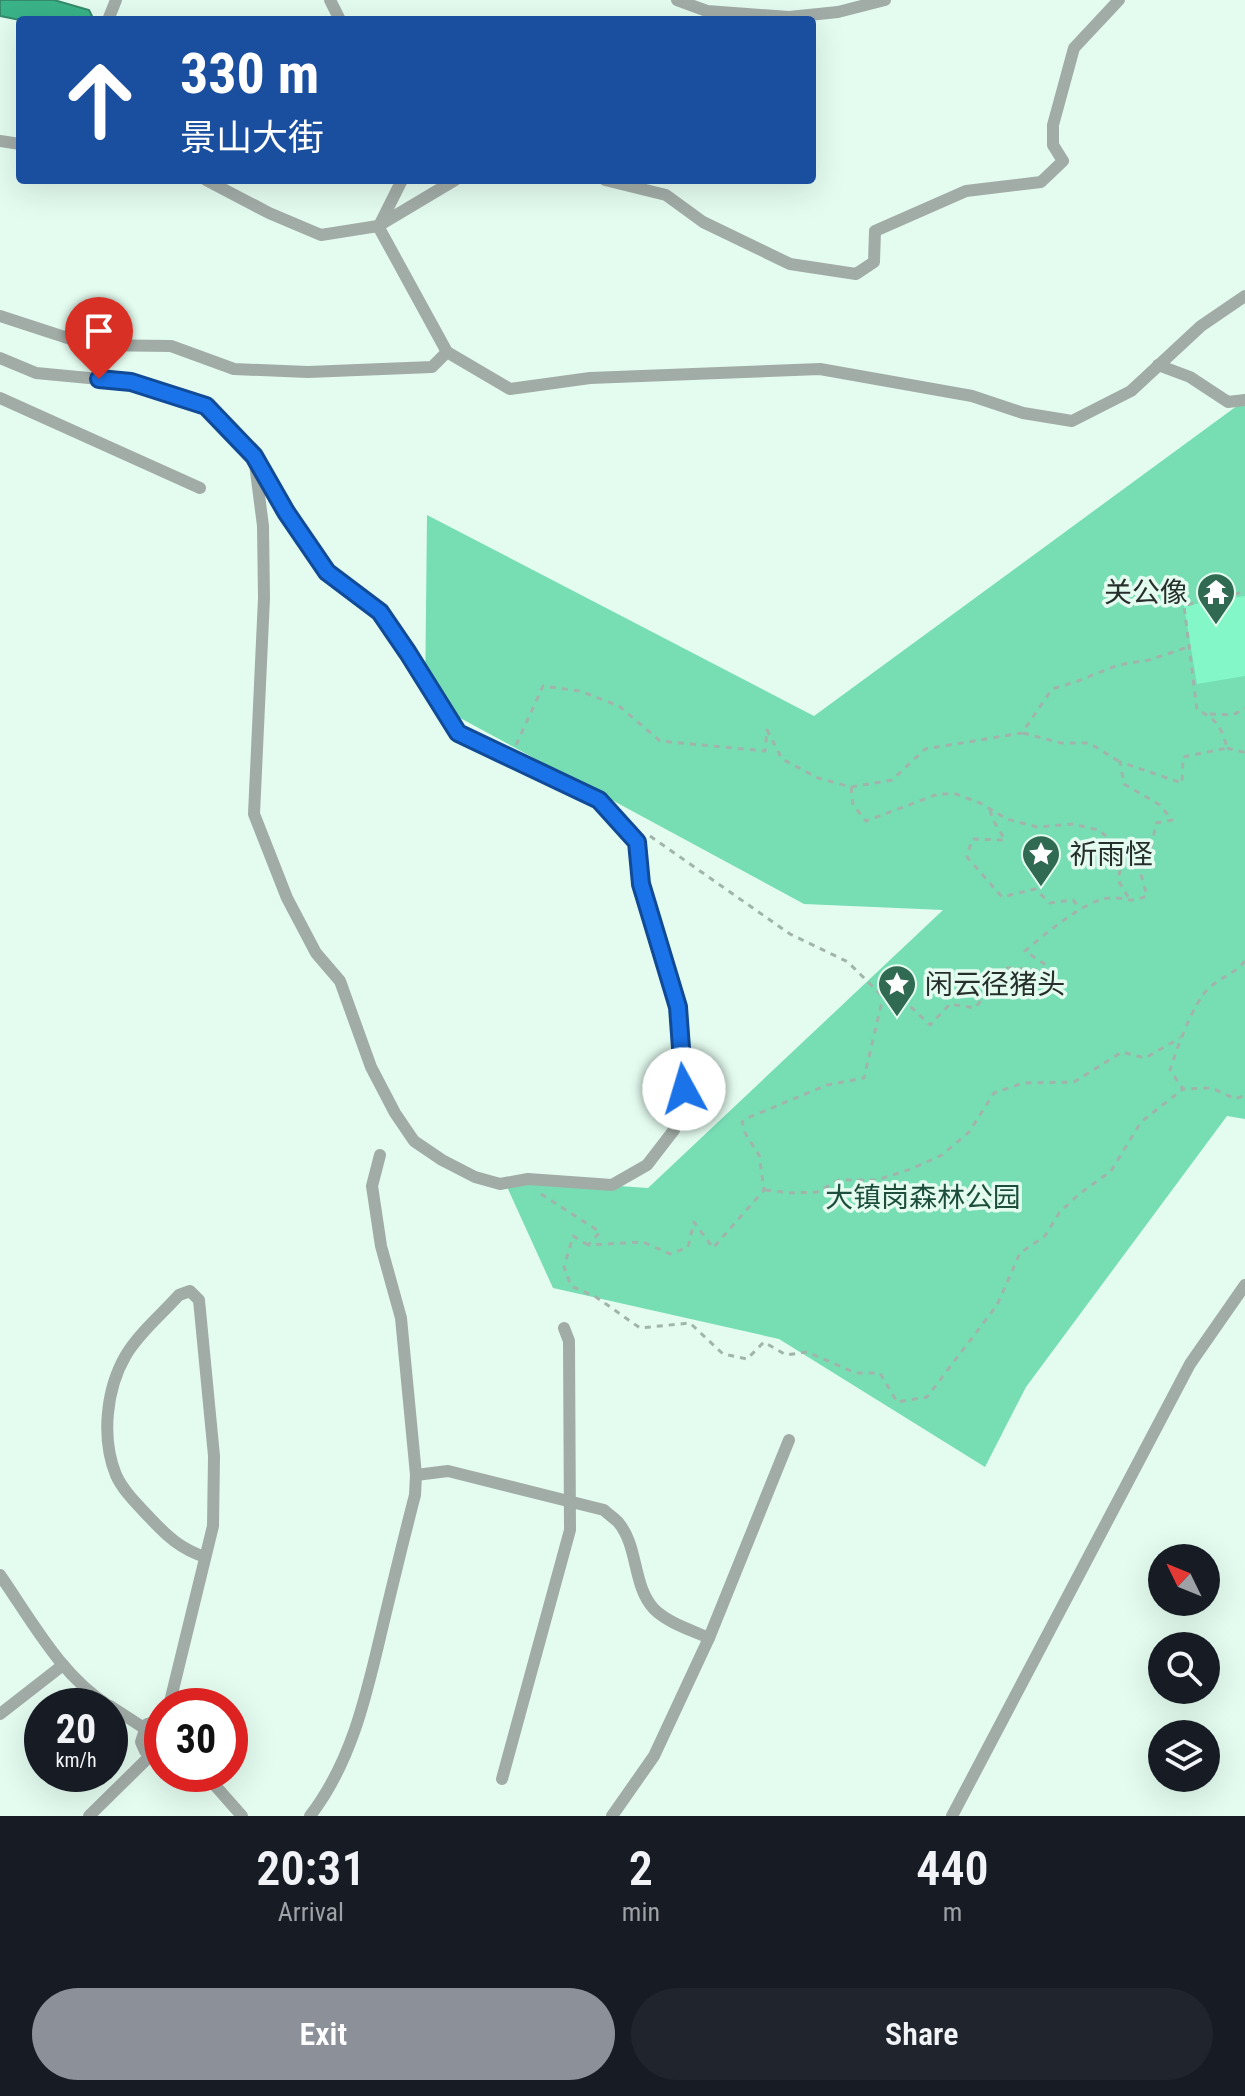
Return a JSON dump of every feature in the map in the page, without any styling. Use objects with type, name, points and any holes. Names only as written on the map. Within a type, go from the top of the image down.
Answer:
[{"type":"street","points":[[677,0],[707,11],[775,16]]},
{"type":"street","points":[[799,16],[838,12],[885,0]]},
{"type":"street","points":[[621,184],[666,195],[703,222],[790,264],[856,274],[874,262],[875,231],[966,191],[1041,182],[1049,176],[1063,161],[1053,145],[1053,125],[1074,48],[1119,0]]},
{"type":"street","points":[[214,184],[269,213],[321,235],[378,226],[448,184]]},
{"type":"street","points":[[378,226],[400,184]]},
{"type":"street","points":[[378,226],[447,352],[510,389],[590,378],[820,369],[972,396],[1023,413],[1072,421],[1131,391],[1201,326],[1245,296]]},
{"type":"street","points":[[0,316],[89,345],[171,346],[234,369],[308,372],[432,367],[447,352]]},
{"type":"street","points":[[0,358],[36,373],[131,382],[206,406],[254,456],[286,512],[327,572],[380,612],[458,733],[599,800],[637,842],[641,884],[678,1007],[684,1089],[674,1130],[647,1165],[612,1185],[528,1179],[500,1184],[475,1177],[414,1141],[371,1067],[340,981],[316,953],[287,898],[254,814],[264,598],[263,526],[254,456]]},
{"type":"street","points":[[1158,365],[1190,377],[1228,402],[1245,400]]},
{"type":"street","points":[[0,398],[200,488]]},
{"type":"street","points":[[310,1816],[323,1800],[346,1756],[367,1693],[415,1495],[416,1475],[401,1318],[381,1246],[372,1186],[380,1155]]},
{"type":"street","points":[[952,1816],[1190,1364],[1245,1285]]},
{"type":"street","points":[[173,1688],[213,1526],[214,1456],[199,1300],[190,1291],[179,1295],[126,1354],[115,1380],[108,1414],[107,1444],[117,1477],[136,1503],[173,1542],[205,1557]]},
{"type":"street","points":[[502,1779],[570,1530],[569,1341],[564,1328]]},
{"type":"street","points":[[612,1816],[654,1756],[709,1638],[789,1440]]},
{"type":"street","points":[[416,1475],[448,1471],[604,1510],[618,1522],[627,1537],[642,1590],[652,1607],[665,1618],[709,1638]]},
{"type":"street","points":[[0,1575],[63,1665],[84,1688]]},
{"type":"street","points":[[0,1714],[63,1665]]},
{"type":"street","points":[[128,1718],[144,1728],[141,1742],[144,1747]]},
{"type":"street","points":[[89,1816],[144,1762]]},
{"type":"street","points":[[219,1792],[242,1816]]},
{"type":"path","points":[[1245,592],[1184,606],[1197,710],[1208,714],[1233,715],[1245,708]]},
{"type":"path","points":[[1022,733],[1052,689],[1118,665],[1149,660],[1191,646]]},
{"type":"path","points":[[519,734],[543,686],[580,691],[619,706],[660,741],[765,751],[767,730],[782,759],[818,778],[851,787],[892,780],[925,749],[1022,733],[1061,743],[1089,743],[1120,762],[1182,783],[1183,757],[1227,748],[1243,752],[1245,756]]},
{"type":"path","points":[[1208,714],[1222,727],[1227,748]]},
{"type":"path","points":[[883,997],[895,992],[930,1025],[950,1004],[975,1008],[1007,968],[1055,971],[1025,951],[1081,909],[1109,897],[1131,902],[1147,896],[1140,871],[1151,850],[1156,823],[1172,820],[1160,805],[1124,784],[1120,762]]},
{"type":"path","points":[[851,787],[853,805],[866,821],[938,794],[956,794],[1007,819],[1037,827],[1072,824],[1099,830],[1124,852],[1118,880],[1131,902]]},
{"type":"path","points":[[990,809],[1005,840],[972,839],[967,857],[1002,897],[1035,889],[1050,903],[1073,900],[1081,909]]},
{"type":"path","points":[[650,837],[790,934],[848,962],[883,997]]},
{"type":"path","points":[[1183,1089],[1170,1070],[1180,1038],[1207,988],[1235,973],[1245,961]]},
{"type":"path","points":[[883,997],[864,1078],[827,1085],[742,1122],[759,1155],[764,1190],[713,1248],[694,1222],[688,1247],[670,1254],[643,1242],[588,1245],[573,1236],[564,1267],[571,1286],[596,1297],[640,1328],[690,1323],[723,1354],[747,1359],[764,1342],[786,1355],[807,1352],[856,1373],[880,1373],[897,1402],[927,1397],[997,1305],[1020,1253],[1045,1236],[1059,1213],[1079,1194],[1111,1171],[1141,1122],[1183,1089],[1212,1088],[1235,1099],[1245,1095]]},
{"type":"path","points":[[764,1190],[817,1192],[839,1180],[877,1180],[911,1169],[942,1155],[969,1132],[994,1093],[1023,1083],[1074,1082],[1122,1052],[1145,1058],[1180,1038]]},
{"type":"path","points":[[528,1179],[545,1198],[600,1232],[588,1245]]},
{"type":"green space","name":"大镇岗森林公园","points":[[1245,400],[1245,1119],[1227,1116],[1026,1387],[985,1467],[779,1339],[553,1288],[503,1178],[648,1188],[943,910],[804,904],[425,699],[427,515],[814,716]]},
{"type":"shaded area","points":[[0,0],[54,0],[89,10],[92,16],[16,16],[16,19],[0,16]]},
{"type":"building","name":"关公像","points":[[1245,596],[1245,676],[1197,684],[1184,606]]},
{"type":"place","name":"关公像","points":[[1216,626]]},
{"type":"place","name":"祈雨怪","points":[[1041,888]]},
{"type":"place","name":"闲云径猪头","points":[[897,1018]]},
{"type":"route","points":[[99,379],[131,382],[206,406],[254,456],[286,512],[327,572],[380,612],[458,733],[599,800],[637,842],[641,884],[678,1007],[684,1089]]}]
